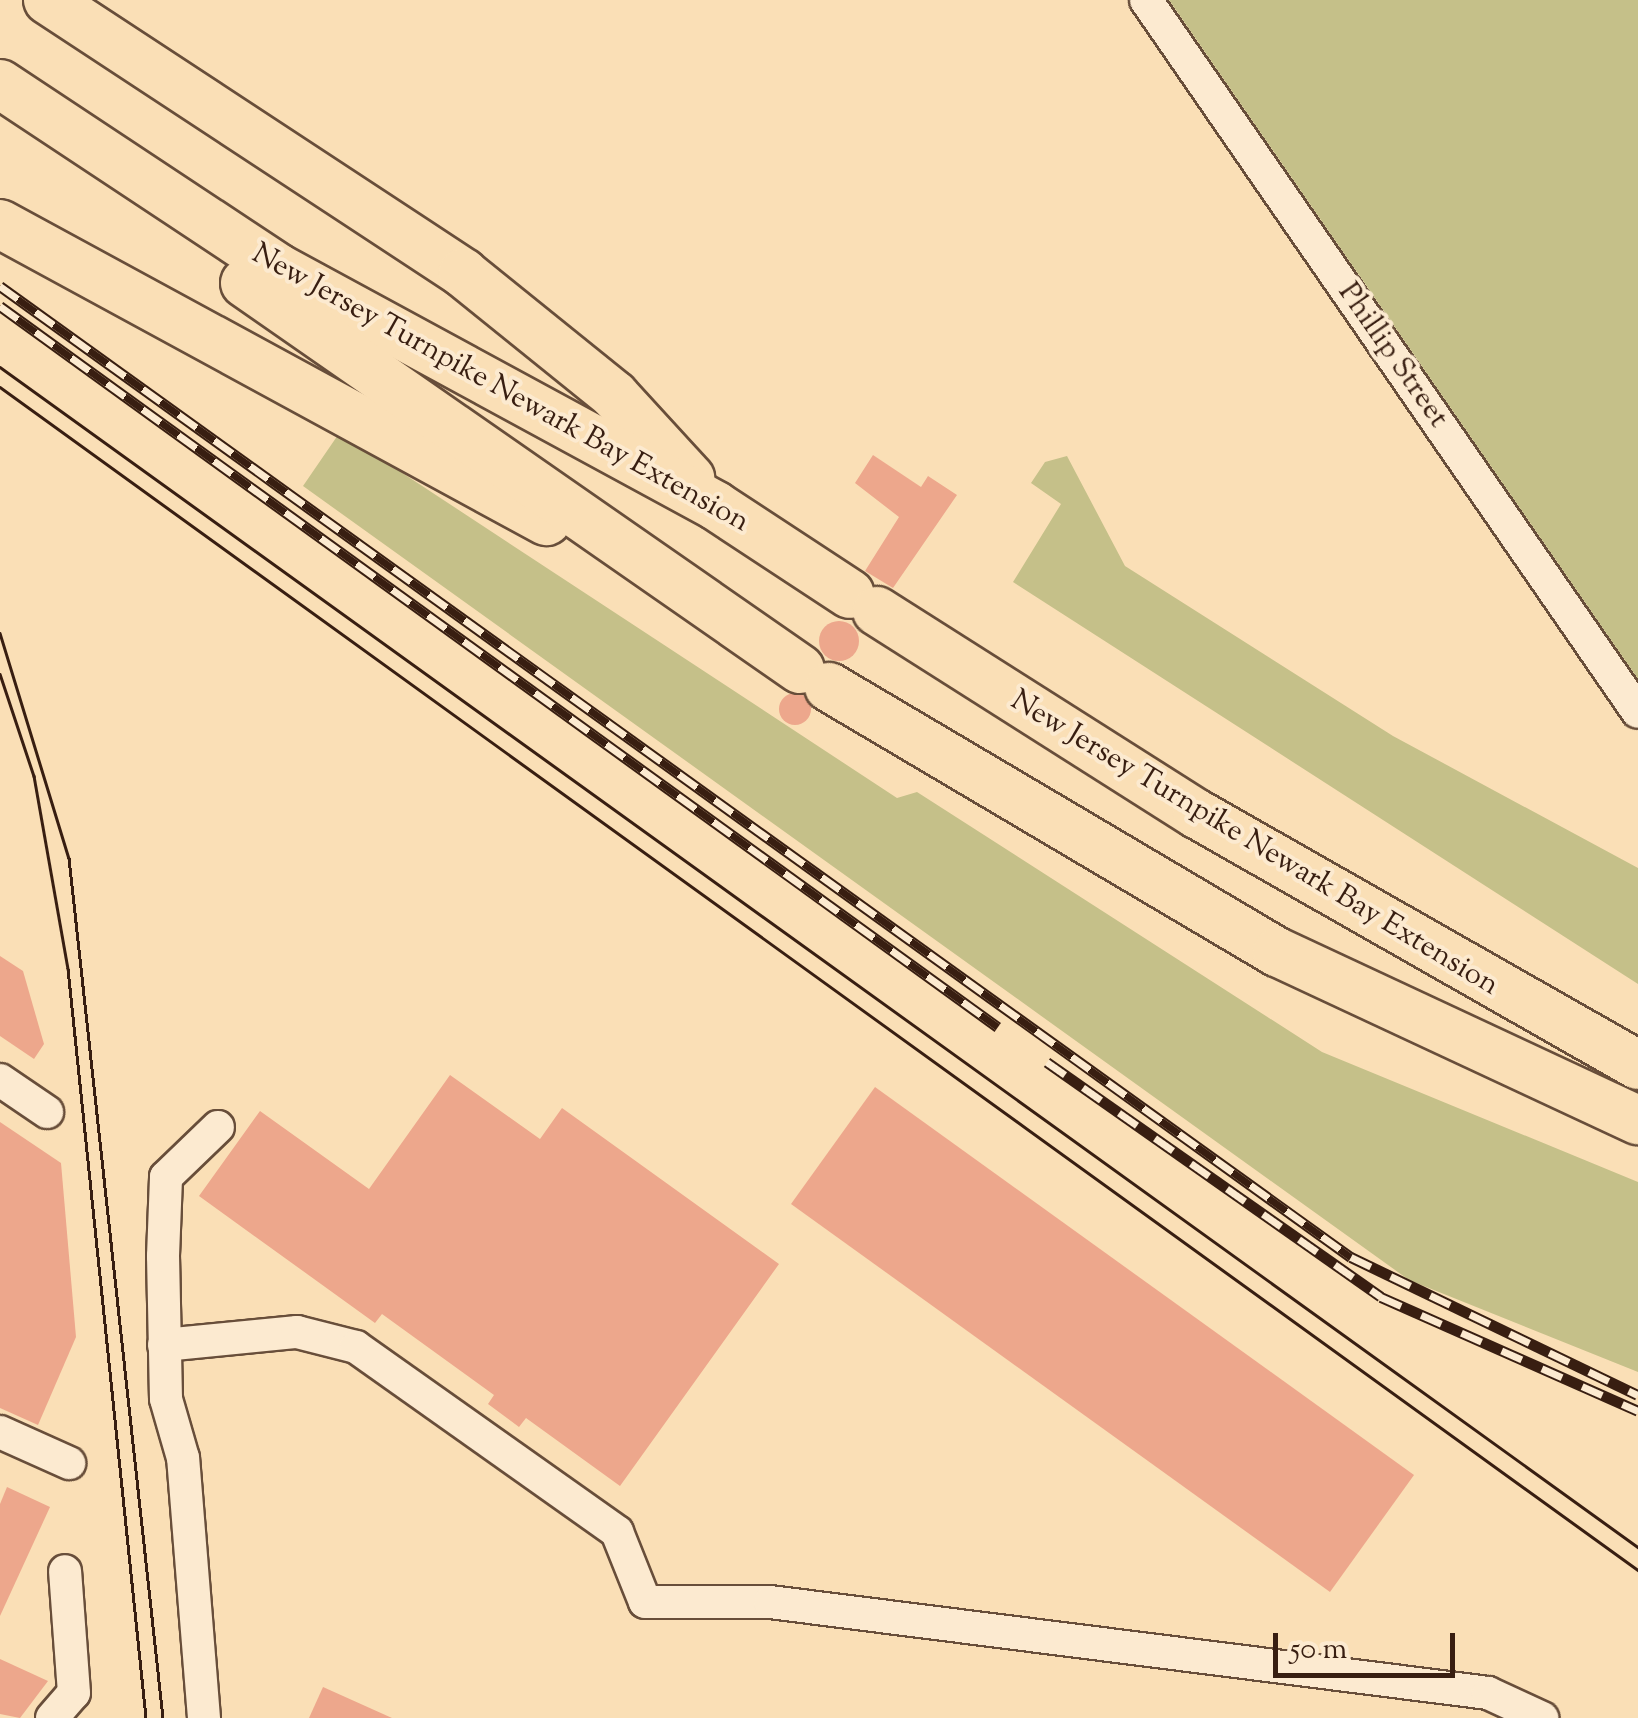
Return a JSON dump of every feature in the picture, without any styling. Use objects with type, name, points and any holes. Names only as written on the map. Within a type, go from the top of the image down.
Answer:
[{"type":"highway","points":[[48,0],[284,148],[544,334],[716,506]]},
{"type":"highway","name":"New Jersey Turnpike Newark Bay Extension","points":[[0,84],[320,293],[716,506],[1197,814],[1638,1065]]},
{"type":"highway","name":"New Jersey Turnpike Newark Bay Extension","points":[[0,121],[352,354],[662,579],[815,678],[1278,952],[1638,1120]]},
{"type":"highway","points":[[0,224],[345,419],[662,579]]},
{"type":"street","name":"Phillip Street","points":[[1146,0],[1638,712]]},
{"type":"street","points":[[0,1080],[47,1112]]},
{"type":"street","points":[[204,1718],[164,1346],[166,1177],[218,1126]]},
{"type":"street","points":[[164,1346],[297,1332],[356,1347],[617,1532],[645,1602],[770,1602],[1488,1693],[1542,1718]]},
{"type":"street","points":[[1,1435],[69,1463]]},
{"type":"street","points":[[52,1718],[74,1693],[65,1571]]},
{"type":"shaded area","points":[[1169,0],[1638,0],[1638,679],[1613,643]]},
{"type":"shaded area","points":[[340,432],[897,798],[917,792],[1322,1052],[1638,1182],[1638,1372],[1409,1280],[303,486]]},
{"type":"shaded area","points":[[1067,456],[1125,566],[1393,736],[1638,868],[1638,984],[1013,582],[1061,504],[1031,483],[1045,462]]},
{"type":"building","points":[[873,455],[921,487],[928,476],[957,495],[893,588],[865,571],[899,517],[855,483]]},
{"type":"building","points":[[839,621],[853,627],[859,641],[853,655],[839,661],[825,655],[819,641],[825,627]]},
{"type":"building","points":[[795,693],[806,698],[811,709],[806,720],[795,725],[784,720],[779,709],[784,698]]},
{"type":"building","points":[[0,956],[23,971],[44,1044],[34,1059],[0,1036]]},
{"type":"building","points":[[450,1075],[540,1139],[562,1108],[779,1264],[620,1486],[526,1418],[519,1427],[488,1404],[494,1395],[382,1314],[375,1323],[199,1196],[260,1111],[369,1189]]},
{"type":"building","points":[[875,1087],[1414,1475],[1330,1592],[791,1204]]},
{"type":"building","points":[[0,1122],[61,1163],[76,1337],[38,1425],[0,1408]]},
{"type":"building","points":[[7,1487],[50,1507],[0,1616],[0,1504]]},
{"type":"building","points":[[0,1659],[48,1681],[20,1718],[0,1714]]},
{"type":"building","points":[[323,1687],[392,1718],[309,1718]]},
{"type":"tram line","points":[[0,367],[1638,1547]]},
{"type":"tram line","points":[[0,387],[1638,1570]]},
{"type":"tram line","points":[[0,633],[69,858],[163,1718]]},
{"type":"tram line","points":[[0,674],[34,776],[68,969],[146,1718]]},
{"type":"railway","points":[[0,286],[1351,1257],[1638,1395]]},
{"type":"railway","points":[[0,306],[998,1027]]},
{"type":"railway","points":[[1047,1062],[1381,1297],[1638,1411]]}]
